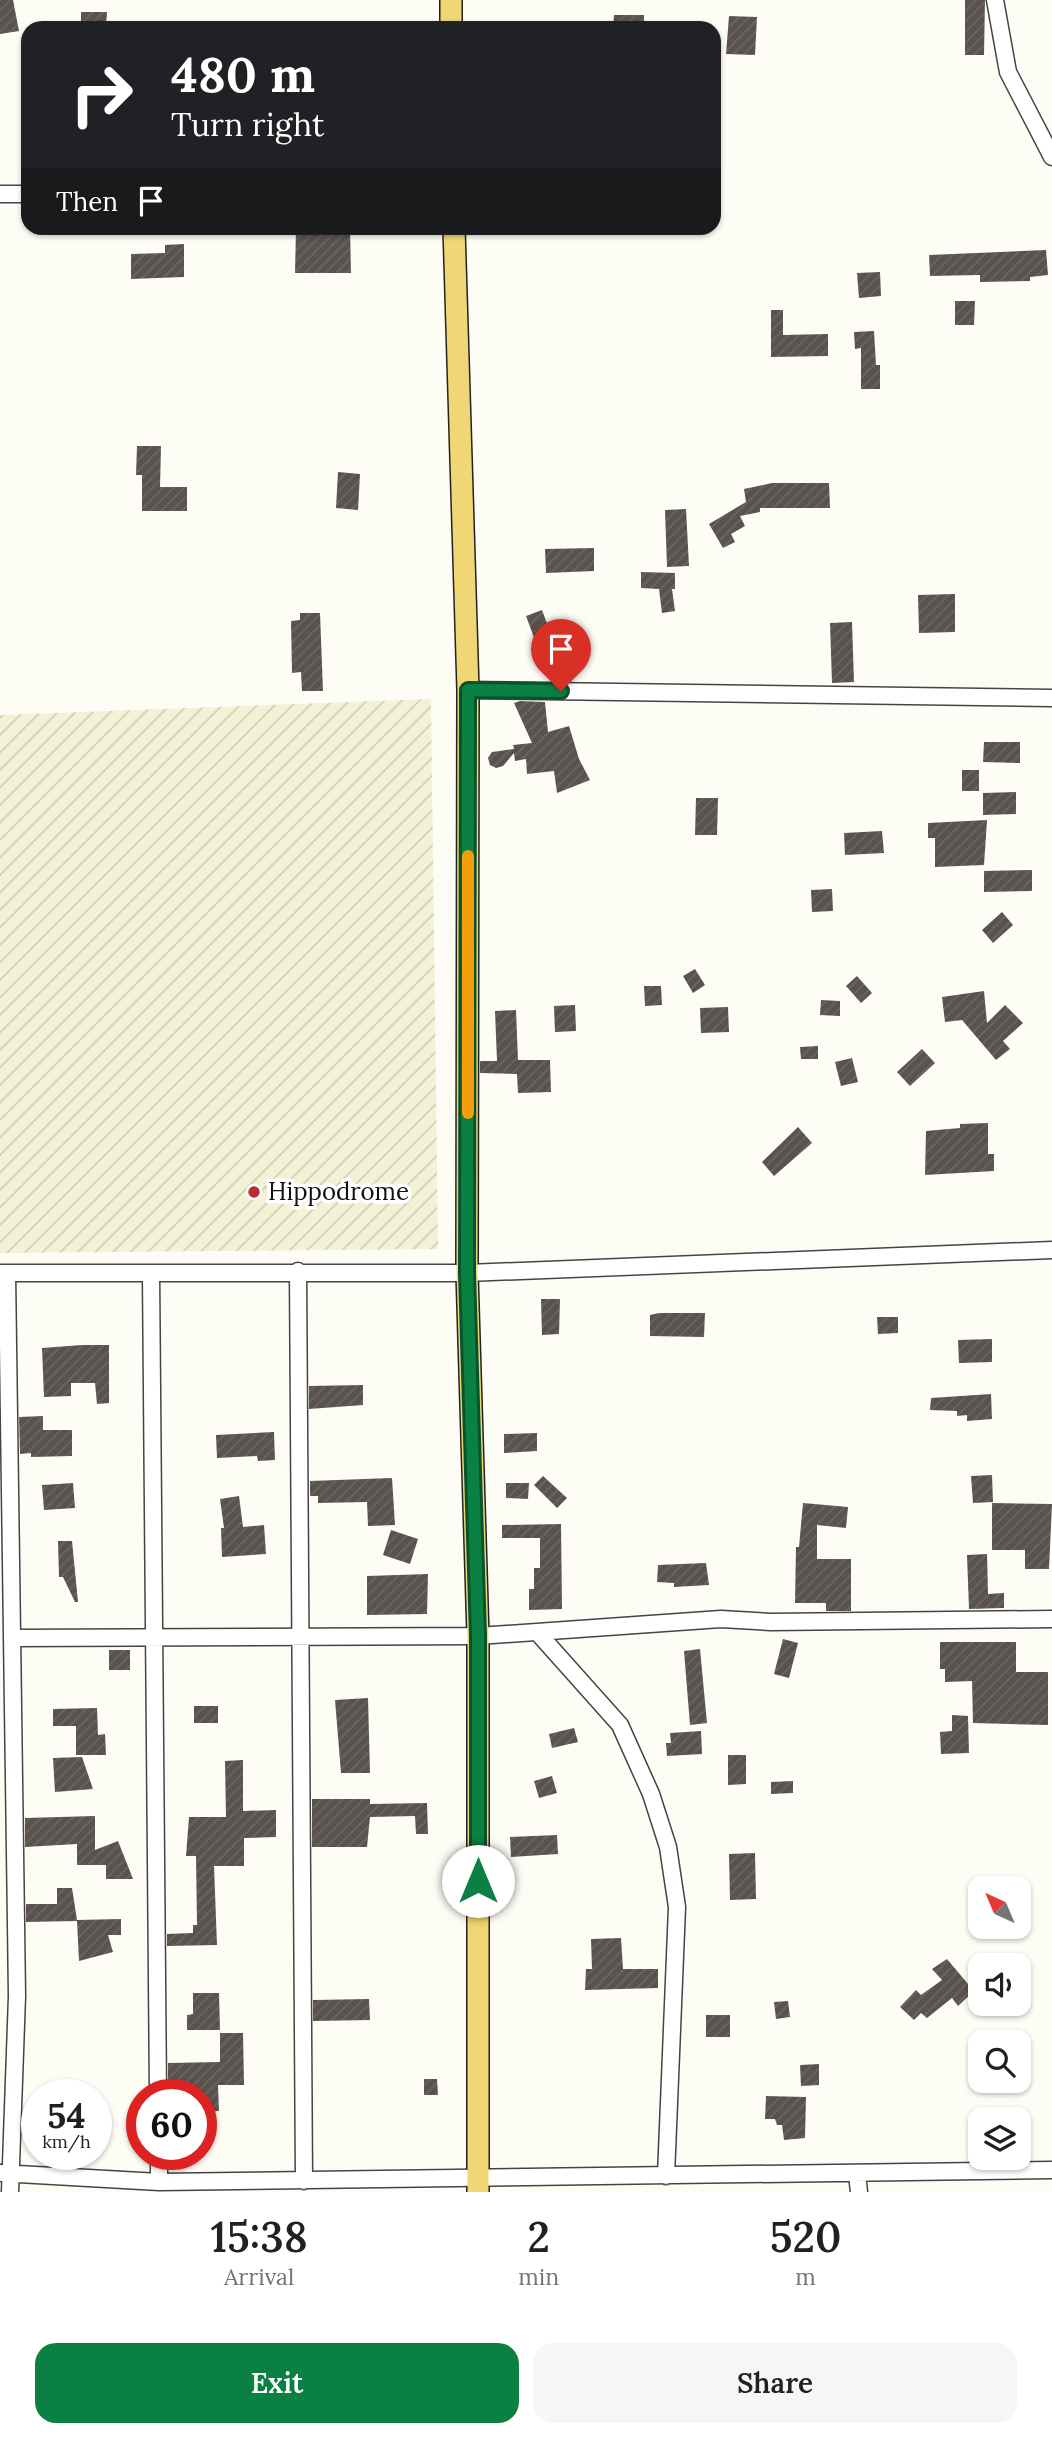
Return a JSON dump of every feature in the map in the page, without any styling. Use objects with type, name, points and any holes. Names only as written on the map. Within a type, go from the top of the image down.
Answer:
[{"type":"main road","points":[[451,0],[451,21]]},
{"type":"main road","points":[[454,235],[468,690],[467,1273],[478,1636],[478,2186]]},
{"type":"street","points":[[995,0],[1008,72],[1052,158]]},
{"type":"street","points":[[0,194],[21,194]]},
{"type":"street","points":[[468,690],[1052,698]]},
{"type":"street","points":[[10,2192],[5,2172],[17,1996],[13,1638],[4,1273],[467,1273],[1052,1250]]},
{"type":"street","points":[[298,1271],[304,2181]]},
{"type":"street","points":[[151,1273],[158,2079]]},
{"type":"street","points":[[13,1638],[478,1636],[721,1619],[771,1622],[1052,1619]]},
{"type":"street","points":[[537,1632],[621,1725],[651,1794],[668,1847],[677,1907],[670,2182]]},
{"type":"street","points":[[159,2170],[159,2182]]},
{"type":"street","points":[[5,2172],[204,2187],[304,2181],[333,2186],[478,2186],[1052,2171]]},
{"type":"street","points":[[858,2174],[859,2192]]},
{"type":"shaded area","points":[[431,699],[438,1249],[0,1253],[0,715]]},
{"type":"building","points":[[0,0],[13,0],[19,31],[0,34]]},
{"type":"building","points":[[965,0],[985,0],[984,55],[965,55]]},
{"type":"building","points":[[81,12],[107,12],[106,21],[81,21]]},
{"type":"building","points":[[614,15],[644,15],[644,21],[614,21]]},
{"type":"building","points":[[729,16],[757,17],[755,55],[726,54]]},
{"type":"building","points":[[296,235],[350,235],[351,273],[295,273]]},
{"type":"building","points":[[184,244],[184,277],[131,279],[131,254],[165,253],[165,245]]},
{"type":"building","points":[[1046,250],[1048,275],[1030,277],[1030,281],[980,282],[980,275],[930,276],[929,255]]},
{"type":"building","points":[[880,272],[881,296],[859,298],[857,273]]},
{"type":"building","points":[[955,301],[975,301],[974,325],[955,325]]},
{"type":"building","points":[[771,310],[783,310],[783,335],[828,334],[828,356],[771,357]]},
{"type":"building","points":[[874,331],[876,365],[880,365],[880,389],[861,389],[861,348],[855,349],[854,332]]},
{"type":"building","points":[[137,446],[161,446],[160,487],[187,487],[187,511],[142,511],[142,475],[136,475]]},
{"type":"building","points":[[338,472],[360,474],[358,510],[336,508]]},
{"type":"building","points":[[772,483],[829,483],[830,508],[760,508],[760,512],[740,516],[745,526],[731,534],[735,542],[723,548],[709,524],[746,502],[744,489]]},
{"type":"building","points":[[686,509],[689,566],[667,567],[665,510]]},
{"type":"building","points":[[594,548],[594,571],[546,573],[545,549]]},
{"type":"building","points":[[641,572],[675,573],[675,589],[672,589],[675,611],[662,613],[659,589],[641,588]]},
{"type":"building","points":[[955,594],[955,632],[919,633],[918,595]]},
{"type":"building","points":[[542,610],[555,645],[539,651],[526,616]]},
{"type":"building","points":[[300,613],[320,613],[323,691],[302,691],[301,672],[292,673],[291,621],[300,620]]},
{"type":"building","points":[[852,622],[854,682],[832,683],[830,623]]},
{"type":"building","points":[[545,702],[548,732],[569,726],[579,759],[590,780],[557,793],[554,771],[527,774],[526,759],[515,761],[514,753],[503,766],[496,768],[490,765],[488,758],[492,752],[514,749],[513,745],[532,743],[514,703]]},
{"type":"building","points":[[984,742],[1020,742],[1020,763],[983,762]]},
{"type":"building","points":[[962,770],[979,770],[979,791],[962,791]]},
{"type":"building","points":[[1016,792],[1016,814],[983,815],[983,793]]},
{"type":"building","points":[[696,798],[718,798],[717,835],[695,835]]},
{"type":"building","points":[[987,820],[984,865],[935,867],[935,838],[928,838],[928,823]]},
{"type":"building","points":[[882,831],[884,853],[845,855],[844,833]]},
{"type":"building","points":[[1032,870],[1032,891],[984,892],[984,871]]},
{"type":"building","points":[[832,889],[833,911],[812,912],[811,890]]},
{"type":"building","points":[[1002,912],[1013,925],[993,943],[982,930]]},
{"type":"building","points":[[695,969],[705,985],[693,993],[683,976]]},
{"type":"building","points":[[857,976],[872,993],[861,1003],[846,986]]},
{"type":"building","points":[[644,986],[661,986],[662,1005],[645,1006]]},
{"type":"building","points":[[984,991],[987,1023],[1005,1005],[1023,1023],[1003,1041],[1010,1049],[996,1060],[962,1020],[945,1022],[942,997]]},
{"type":"building","points":[[821,1000],[840,1001],[840,1016],[820,1015]]},
{"type":"building","points":[[575,1005],[576,1031],[555,1032],[554,1006]]},
{"type":"building","points":[[728,1007],[729,1032],[701,1033],[700,1008]]},
{"type":"building","points":[[516,1010],[518,1060],[550,1060],[551,1092],[518,1093],[517,1074],[480,1073],[480,1061],[497,1061],[495,1011]]},
{"type":"building","points":[[818,1046],[818,1059],[801,1059],[800,1047]]},
{"type":"building","points":[[922,1049],[935,1063],[910,1086],[897,1072]]},
{"type":"building","points":[[852,1058],[858,1082],[841,1086],[835,1062]]},
{"type":"building","points":[[988,1123],[988,1154],[994,1154],[994,1171],[925,1175],[926,1131],[960,1128],[960,1124]]},
{"type":"building","points":[[798,1127],[812,1143],[774,1176],[762,1162]]},
{"type":"building","points":[[541,1299],[560,1299],[559,1334],[542,1335]]},
{"type":"building","points":[[705,1313],[704,1337],[650,1336],[650,1315]]},
{"type":"building","points":[[877,1317],[898,1317],[898,1333],[878,1334]]},
{"type":"building","points":[[992,1339],[992,1362],[959,1363],[958,1340]]},
{"type":"building","points":[[109,1345],[109,1403],[97,1404],[95,1383],[71,1383],[71,1396],[44,1397],[42,1348]]},
{"type":"building","points":[[363,1385],[363,1405],[309,1409],[309,1386]]},
{"type":"building","points":[[991,1394],[992,1419],[967,1421],[967,1415],[957,1416],[957,1411],[930,1410],[931,1398]]},
{"type":"building","points":[[43,1416],[43,1430],[72,1430],[72,1456],[31,1457],[31,1453],[20,1454],[19,1417]]},
{"type":"building","points":[[274,1432],[275,1460],[258,1461],[257,1456],[217,1458],[216,1435]]},
{"type":"building","points":[[537,1433],[537,1451],[504,1453],[504,1434]]},
{"type":"building","points":[[992,1475],[993,1502],[973,1503],[971,1476]]},
{"type":"building","points":[[543,1476],[567,1498],[557,1508],[534,1485]]},
{"type":"building","points":[[392,1478],[395,1525],[368,1526],[367,1502],[318,1503],[318,1496],[310,1496],[310,1481]]},
{"type":"building","points":[[73,1483],[75,1508],[44,1510],[42,1485]]},
{"type":"building","points":[[506,1483],[529,1483],[528,1499],[506,1498]]},
{"type":"building","points":[[239,1496],[243,1527],[264,1525],[266,1554],[222,1557],[221,1528],[224,1528],[220,1499]]},
{"type":"building","points":[[803,1503],[848,1507],[846,1528],[817,1525],[817,1559],[851,1559],[851,1611],[826,1611],[826,1603],[795,1603],[796,1547],[799,1547]]},
{"type":"building","points":[[992,1503],[1052,1504],[1049,1569],[1025,1569],[1025,1550],[992,1550]]},
{"type":"building","points":[[561,1524],[562,1609],[529,1610],[529,1589],[534,1589],[534,1568],[540,1568],[540,1538],[502,1538],[502,1525]]},
{"type":"building","points":[[391,1530],[418,1539],[410,1564],[383,1555]]},
{"type":"building","points":[[58,1541],[72,1541],[78,1602],[75,1602],[63,1577],[59,1577]]},
{"type":"building","points":[[987,1554],[988,1594],[1004,1593],[1004,1608],[969,1609],[967,1555]]},
{"type":"building","points":[[706,1563],[709,1585],[674,1587],[674,1583],[657,1582],[658,1565]]},
{"type":"building","points":[[428,1574],[427,1614],[367,1615],[367,1576]]},
{"type":"building","points":[[783,1639],[798,1643],[789,1678],[774,1674]]},
{"type":"building","points":[[940,1642],[1016,1642],[1016,1672],[1048,1672],[1048,1725],[973,1723],[972,1681],[945,1682],[945,1669],[940,1669]]},
{"type":"building","points":[[700,1649],[707,1723],[690,1725],[684,1651]]},
{"type":"building","points":[[109,1650],[130,1650],[130,1670],[109,1670]]},
{"type":"building","points":[[368,1698],[370,1773],[341,1773],[335,1700]]},
{"type":"building","points":[[194,1706],[218,1706],[218,1723],[194,1723]]},
{"type":"building","points":[[97,1708],[98,1735],[105,1734],[106,1755],[76,1755],[76,1726],[53,1726],[53,1709]]},
{"type":"building","points":[[952,1715],[968,1716],[969,1753],[941,1754],[940,1732],[952,1731]]},
{"type":"building","points":[[574,1728],[578,1742],[552,1748],[549,1734]]},
{"type":"building","points":[[701,1731],[702,1754],[667,1756],[666,1743],[671,1743],[670,1733]]},
{"type":"building","points":[[728,1755],[746,1755],[746,1784],[728,1785]]},
{"type":"building","points":[[82,1757],[93,1789],[55,1792],[53,1758]]},
{"type":"building","points":[[243,1760],[243,1811],[276,1810],[276,1837],[244,1838],[244,1866],[214,1866],[217,1945],[167,1946],[167,1934],[193,1933],[193,1925],[197,1925],[196,1856],[186,1856],[189,1817],[226,1817],[225,1761]]},
{"type":"building","points":[[552,1776],[557,1793],[539,1798],[534,1781]]},
{"type":"building","points":[[793,1781],[793,1793],[771,1794],[771,1782]]},
{"type":"building","points":[[312,1799],[370,1799],[370,1804],[427,1803],[428,1834],[416,1834],[415,1816],[370,1817],[367,1847],[312,1847]]},
{"type":"building","points":[[95,1816],[95,1850],[118,1841],[133,1879],[106,1879],[106,1865],[77,1865],[77,1844],[25,1847],[25,1818]]},
{"type":"building","points":[[557,1835],[558,1854],[511,1857],[510,1837]]},
{"type":"building","points":[[755,1853],[756,1899],[730,1900],[729,1854]]},
{"type":"building","points":[[57,1888],[72,1888],[77,1920],[121,1919],[121,1935],[108,1935],[113,1952],[79,1961],[77,1921],[26,1922],[26,1904],[57,1904]]},
{"type":"building","points":[[621,1938],[623,1969],[658,1969],[658,1988],[585,1990],[586,1969],[592,1969],[591,1939]]},
{"type":"building","points":[[947,1959],[968,1984],[968,1997],[958,2006],[952,1998],[927,2018],[921,2013],[914,2020],[900,2007],[916,1990],[921,1995],[942,1980],[932,1969]]},
{"type":"building","points":[[193,1993],[219,1993],[220,2030],[187,2030],[187,2015],[193,2014]]},
{"type":"building","points":[[369,1999],[370,2020],[313,2021],[313,2000]]},
{"type":"building","points":[[788,2001],[790,2017],[776,2019],[774,2002]]},
{"type":"building","points":[[706,2015],[730,2015],[730,2037],[706,2037]]},
{"type":"building","points":[[220,2033],[243,2033],[244,2085],[218,2085],[219,2111],[217,2079],[168,2079],[168,2063],[220,2062]]},
{"type":"building","points":[[819,2064],[819,2085],[801,2086],[800,2065]]},
{"type":"building","points":[[424,2079],[437,2079],[438,2095],[424,2095]]},
{"type":"building","points":[[766,2096],[806,2097],[805,2138],[784,2140],[782,2125],[777,2125],[775,2119],[765,2119]]},
{"type":"slow traffic","points":[[468,856],[468,1113]]},
{"type":"place","name":"Hippodrome","points":[[254,1192]]},
{"type":"route","points":[[478,1881],[478,1636],[467,1273],[468,690],[561,691]]}]
